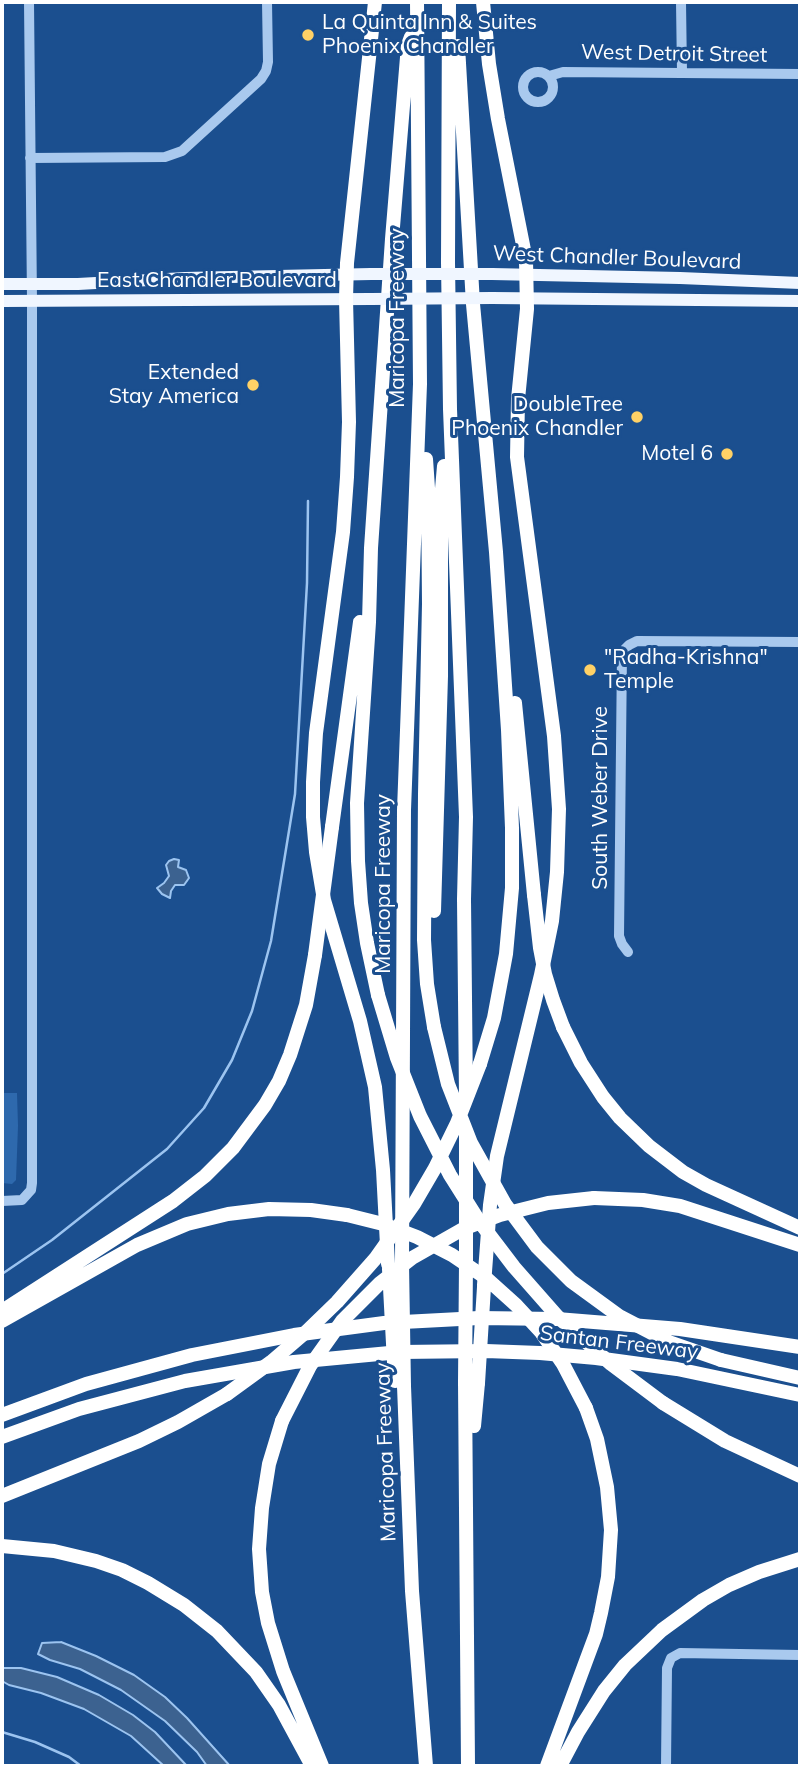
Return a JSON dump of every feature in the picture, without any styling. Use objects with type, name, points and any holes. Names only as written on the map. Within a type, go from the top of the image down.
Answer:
[{"type":"highway","points":[[375,2],[347,274],[349,422],[343,532],[316,741],[313,817],[324,900],[360,1021],[374,1087],[395,1263]]},
{"type":"highway","name":"Maricopa Freeway","points":[[417,2],[420,384],[405,796],[395,1263],[399,1386],[407,1468],[413,1605],[426,1766]]},
{"type":"highway","points":[[449,2],[450,409],[466,817],[466,1263],[472,1383]]},
{"type":"highway","points":[[2,1496],[149,1437],[188,1417],[227,1394],[306,1332],[346,1292],[379,1253],[414,1204],[457,1123],[494,1018],[508,938],[512,888],[509,757],[496,552],[473,304],[458,48],[449,2]]},
{"type":"highway","points":[[468,1766],[467,1508],[472,1383],[497,1156],[549,935],[559,851],[556,754],[517,457],[517,413],[527,298],[526,260],[489,64],[483,2]]},
{"type":"highway","points":[[417,22],[408,45],[391,252],[358,779],[357,834],[361,903],[378,995],[397,1058],[420,1116],[450,1175],[514,1267],[558,1317],[611,1364],[663,1403],[725,1441],[800,1476]]},
{"type":"highway","points":[[420,384],[428,488],[429,585],[424,940],[428,991],[444,1070],[461,1121],[497,1192],[522,1228],[545,1256],[600,1304],[639,1328],[669,1342],[800,1378]]},
{"type":"highway","points":[[450,409],[441,500],[441,676],[433,926],[435,976],[442,1025],[461,1094],[485,1151],[515,1204],[544,1241],[575,1272],[619,1306],[722,1356],[800,1369]]},
{"type":"highway","points":[[2,1311],[173,1201],[205,1176],[233,1147],[265,1105],[279,1081],[306,1005],[315,955],[371,548]]},
{"type":"highway","points":[[496,552],[506,606],[534,895],[545,974],[563,1027],[595,1086],[649,1146],[706,1185],[800,1228]]},
{"type":"highway","points":[[322,1766],[280,1663],[268,1623],[262,1592],[259,1535],[263,1493],[282,1421],[310,1366],[342,1321],[380,1283],[412,1258],[463,1229],[500,1215],[548,1203],[594,1198],[630,1199],[680,1206],[800,1245]]},
{"type":"highway","points":[[2,1321],[160,1234],[228,1214],[269,1209],[311,1210],[383,1224],[452,1255],[486,1278],[541,1332],[563,1364],[586,1409],[600,1451],[607,1487],[611,1530],[608,1577],[601,1613],[596,1634],[547,1766]]},
{"type":"highway","name":"Santan Freeway","points":[[2,1415],[112,1376],[218,1349],[384,1323],[543,1319],[612,1322],[707,1332],[800,1348]]},
{"type":"highway","name":"Santan Freeway","points":[[2,1437],[105,1402],[212,1375],[321,1358],[430,1351],[513,1352],[596,1358],[677,1369],[800,1395]]},
{"type":"highway","points":[[2,1546],[47,1549],[96,1561],[148,1583],[184,1605],[217,1631],[256,1672],[279,1705],[312,1766]]},
{"type":"highway","points":[[559,1766],[604,1691],[625,1665],[662,1630],[729,1585],[800,1559]]},
{"type":"main road","name":"East Chandler Boulevard","points":[[2,284],[432,274]]},
{"type":"main road","name":"West Chandler Boulevard","points":[[432,274],[527,274],[800,283]]},
{"type":"main road","name":"East Chandler Boulevard","points":[[2,301],[433,298]]},
{"type":"main road","name":"West Chandler Boulevard","points":[[433,298],[800,301]]},
{"type":"street","points":[[2,1201],[22,1200],[31,1190],[33,1183],[29,2]]},
{"type":"street","points":[[30,158],[165,157],[182,151],[261,79],[266,71],[267,2]]},
{"type":"street","points":[[681,2],[681,74]]},
{"type":"street","name":"West Detroit Street","points":[[549,76],[563,72],[800,74]]},
{"type":"street","name":"South Weber Drive","points":[[628,951],[619,936],[622,652],[637,641],[648,640],[800,642]]},
{"type":"street","points":[[666,1766],[667,1668],[671,1658],[680,1653],[800,1655]]},
{"type":"shaded area","points":[[174,859],[179,860],[178,867],[186,870],[189,878],[184,885],[175,885],[170,898],[157,888],[169,876],[166,865]]},
{"type":"shaded area","points":[[2,1093],[17,1093],[16,1180],[12,1184],[2,1183]]},
{"type":"shaded area","points":[[61,1642],[134,1675],[165,1697],[230,1766],[207,1766],[197,1752],[165,1721],[121,1690],[80,1669],[38,1654],[42,1643]]},
{"type":"shaded area","points":[[2,1668],[21,1668],[57,1677],[99,1695],[155,1732],[187,1766],[164,1766],[131,1736],[84,1709],[41,1693],[9,1685],[2,1681]]},
{"type":"waterway","points":[[2,1274],[52,1240],[167,1149],[204,1108],[232,1060],[252,1011],[271,941],[295,794],[307,583],[308,501]]},
{"type":"waterway","points":[[2,1732],[35,1742],[69,1757],[81,1766]]},
{"type":"place","name":"La Quinta Inn & Suites Phoenix Chandler","points":[[308,35]]},
{"type":"place","name":"Extended Stay America","points":[[253,385]]},
{"type":"place","name":"DoubleTree Phoenix Chandler","points":[[637,417]]},
{"type":"place","name":"Motel 6","points":[[727,454]]},
{"type":"place","name":"\"Radha-Krishna\" Temple","points":[[590,670]]}]
